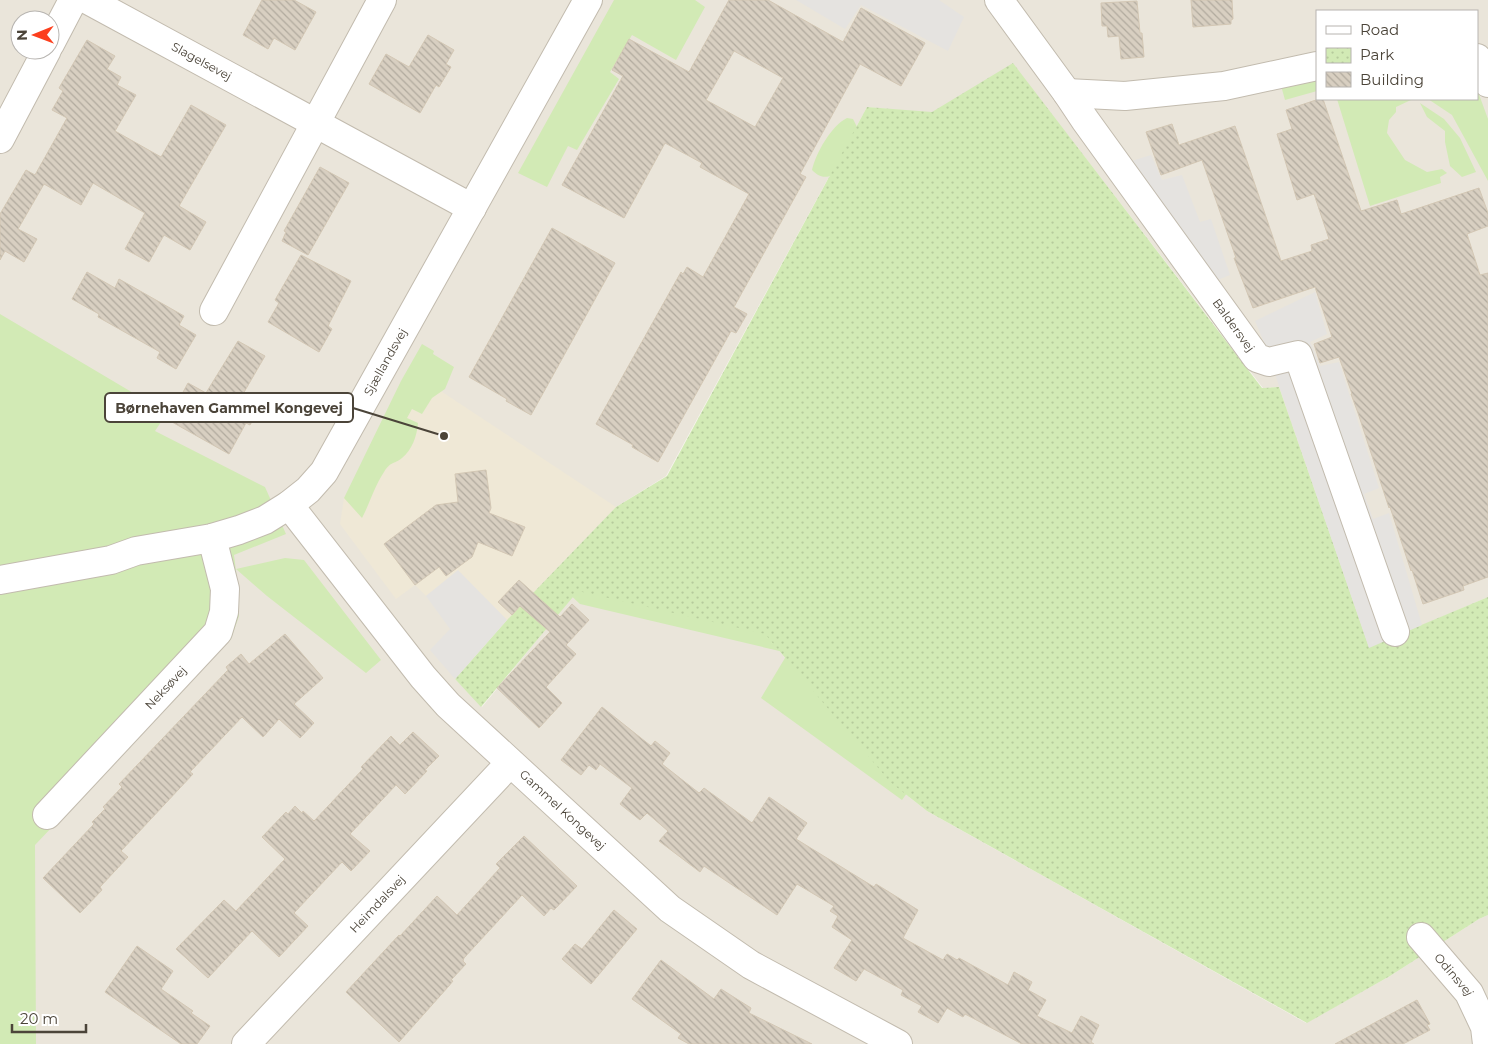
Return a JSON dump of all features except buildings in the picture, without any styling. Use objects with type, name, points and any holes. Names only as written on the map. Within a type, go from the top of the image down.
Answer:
[{"type":"street","points":[[60,25],[73,0]]},
{"type":"street","name":"Slagelsevej","points":[[88,0],[472,208]]},
{"type":"street","points":[[214,311],[382,0]]},
{"type":"street","name":"Sjællandsvej","points":[[0,580],[111,560],[136,551],[212,538],[265,520],[290,505],[308,490],[324,472],[588,0]]},
{"type":"street","name":"Baldersvej","points":[[999,0],[1257,358],[1270,362],[1298,355],[1395,632]]},
{"type":"street","points":[[0,139],[42,60]]},
{"type":"street","points":[[1478,60],[1488,83]]},
{"type":"street","points":[[1067,93],[1125,96],[1224,86],[1316,66]]},
{"type":"street","name":"Gammel Kongevej","points":[[290,505],[423,677],[448,705],[670,909],[751,965],[898,1044]]},
{"type":"street","name":"Neksøvej","points":[[47,814],[218,632],[224,612],[225,589],[212,538]]},
{"type":"street","name":"Heimdalsvej","points":[[246,1044],[510,763]]},
{"type":"street","name":"Odinsvej","points":[[1421,937],[1469,993],[1486,1027],[1488,1044]]},
{"type":"shaded area","points":[[0,0],[1488,0],[1488,597],[1369,648],[1279,387],[1263,388],[1013,64],[932,113],[867,107],[666,476],[616,507],[507,620],[455,679],[482,707],[578,590],[765,634],[890,782],[927,811],[1306,1023],[1390,976],[1488,915],[1488,1044],[0,1044]]},
{"type":"shaded area","points":[[796,0],[939,0],[964,17],[948,51],[861,5],[845,29]]},
{"type":"shaded area","points":[[1151,155],[1162,180],[1182,175],[1200,222],[1211,219],[1230,275],[1213,282],[1122,164]]},
{"type":"shaded area","points":[[1315,292],[1327,334],[1310,342],[1320,366],[1339,362],[1379,488],[1364,494],[1373,519],[1389,513],[1422,625],[1369,648],[1264,342],[1255,321]]},
{"type":"shaded area","points":[[415,374],[616,507],[507,620],[458,571],[426,596],[415,585],[396,599],[340,524],[344,498]]},
{"type":"shaded area","points":[[458,570],[507,620],[455,679],[430,650],[450,629],[426,596]]},
{"type":"green space","points":[[614,0],[695,0],[705,7],[676,60],[632,35],[610,72],[619,79],[577,150],[568,146],[547,187],[518,173]]},
{"type":"green space","points":[[1013,63],[1262,388],[1279,387],[1369,647],[1488,597],[1488,915],[1390,976],[1307,1023],[927,811],[890,782],[765,634],[578,591],[481,707],[455,679],[507,620],[616,507],[667,476],[867,107],[932,112]]},
{"type":"green space","points":[[1316,74],[1316,91],[1285,100],[1280,82]]},
{"type":"green space","points":[[1478,92],[1488,119],[1488,181],[1452,115],[1430,100],[1478,100]]},
{"type":"green space","points":[[1337,100],[1411,100],[1396,107],[1396,112],[1389,120],[1387,133],[1405,160],[1427,172],[1442,169],[1447,173],[1440,177],[1441,183],[1370,206]]},
{"type":"green space","points":[[1420,103],[1444,119],[1460,138],[1476,172],[1462,177],[1450,166],[1445,142],[1445,131],[1427,117]]},
{"type":"green space","points":[[847,118],[853,119],[857,127],[832,175],[824,177],[819,175],[812,170],[817,156],[830,133]]},
{"type":"green space","points":[[0,314],[167,413],[155,431],[265,487],[286,534],[234,555],[239,594],[239,616],[231,639],[35,845],[36,1044],[0,1044]]},
{"type":"green space","points":[[422,344],[434,351],[433,354],[454,367],[445,389],[432,398],[422,414],[412,409],[407,418],[418,423],[409,451],[386,469],[377,483],[362,518],[344,498],[401,381]]},
{"type":"green space","points":[[285,558],[304,560],[381,660],[366,673],[267,596],[236,569]]},
{"type":"green space","points":[[575,580],[756,608],[925,768],[902,800],[761,698],[788,653],[580,604],[565,590]]},
{"type":"place","name":"Børnehaven Gammel Kongevej","points":[[444,436]]}]
